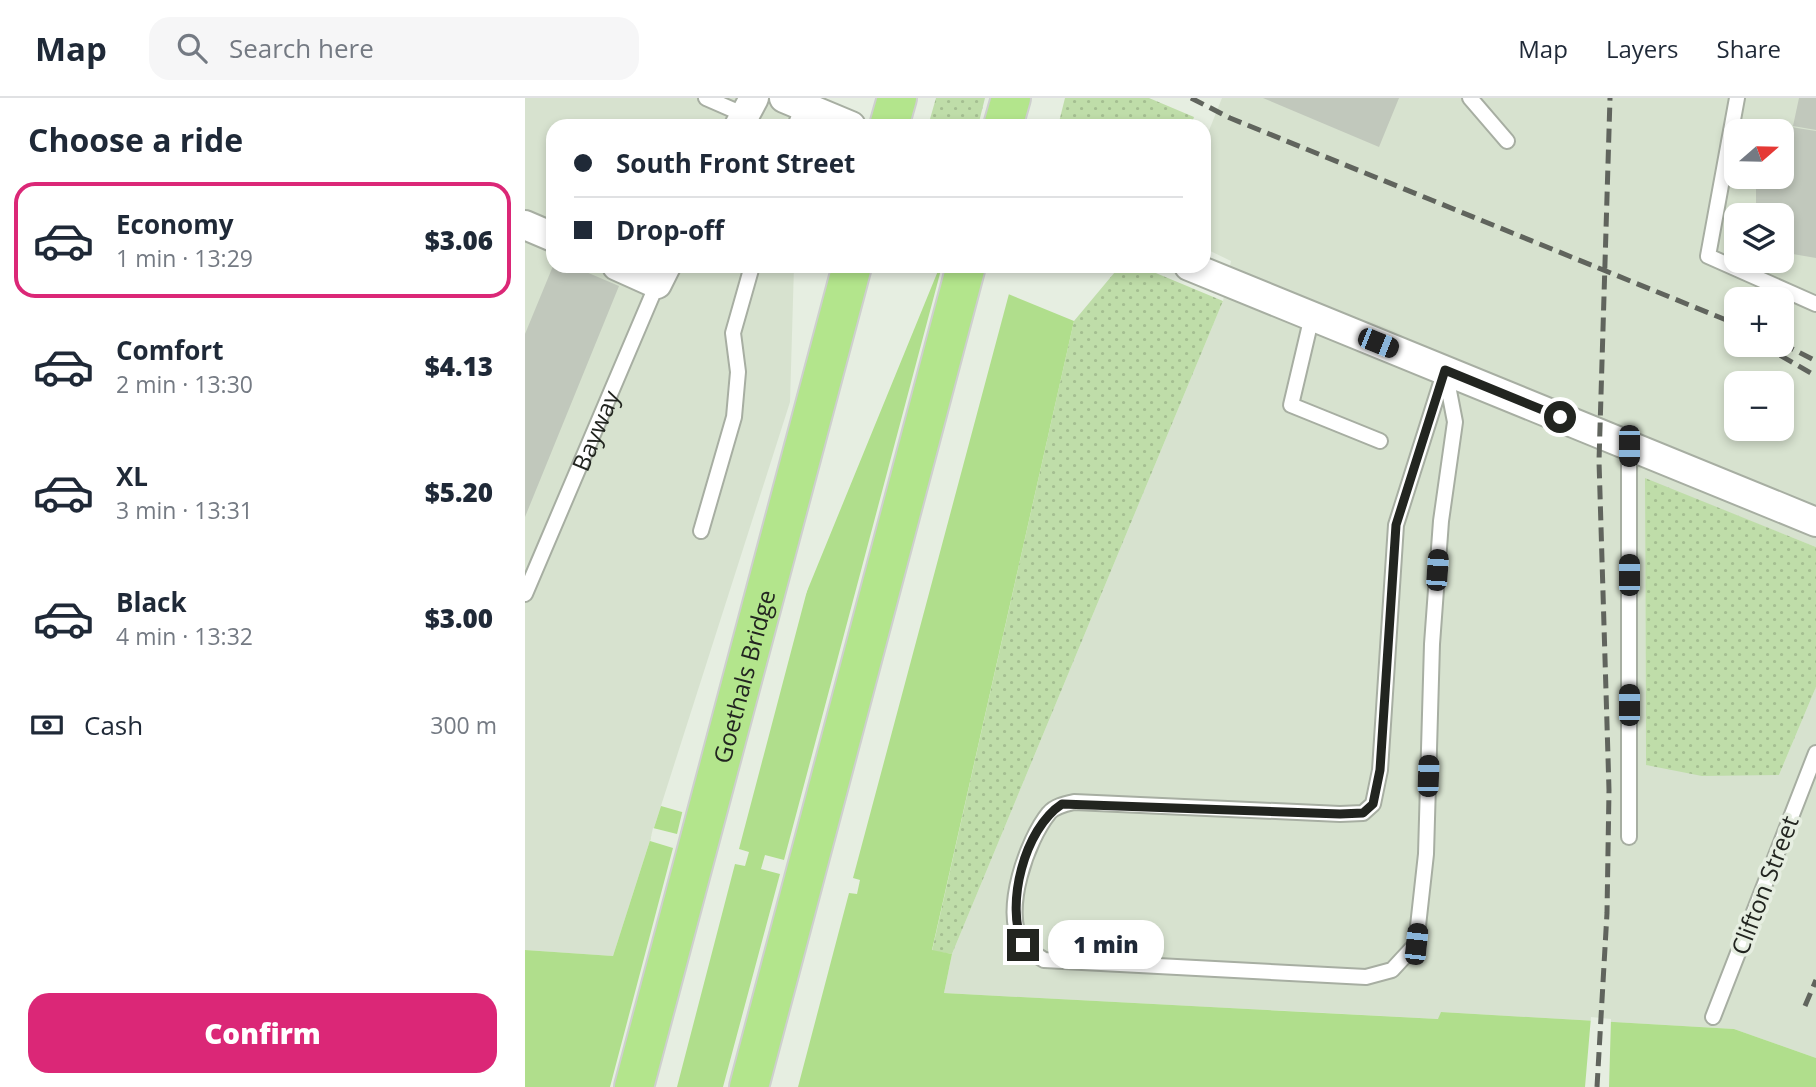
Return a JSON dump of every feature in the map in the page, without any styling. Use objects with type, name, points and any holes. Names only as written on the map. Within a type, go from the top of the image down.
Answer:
[{"type":"highway","points":[[891,119],[897,98]]},
{"type":"highway","points":[[1005,119],[1011,98]]},
{"type":"highway","name":"Goethals Bridge","points":[[634,1087],[850,273]]},
{"type":"highway","points":[[749,1087],[964,273]]},
{"type":"street","points":[[794,110],[826,119]]},
{"type":"street","points":[[525,225],[546,234]]},
{"type":"street","points":[[1206,273],[1816,522]]},
{"type":"lane","points":[[706,98],[746,113]]},
{"type":"lane","points":[[1470,98],[1507,141]]},
{"type":"lane","points":[[1737,98],[1708,256],[1816,304]]},
{"type":"lane","points":[[701,531],[734,417],[738,372],[733,333],[750,273]]},
{"type":"lane","name":"Bayway","points":[[525,594],[661,275]]},
{"type":"lane","points":[[1312,316],[1291,405],[1380,441]]},
{"type":"lane","points":[[1445,370],[1455,422],[1440,534],[1432,644],[1426,855],[1416,944],[1392,970],[1366,977],[1044,960],[1023,945],[1016,929],[1019,877],[1028,849],[1050,812],[1062,804],[1340,814],[1363,813],[1373,804],[1380,770],[1396,525],[1445,370]]},
{"type":"lane","points":[[1629,446],[1629,837]]},
{"type":"lane","name":"Clifton Street","points":[[1713,1017],[1816,753]]},
{"type":"shaded area","points":[[525,98],[825,98],[819,119],[546,119],[546,273],[794,273],[790,402],[613,956],[525,950]]},
{"type":"shaded area","points":[[936,98],[985,98],[980,119],[930,119]]},
{"type":"shaded area","points":[[1065,98],[1149,98],[1194,117],[1193,119],[1060,119]]},
{"type":"shaded area","points":[[1222,98],[1816,98],[1816,547],[1645,479],[1646,765],[1779,775],[1816,687],[1816,1058],[1734,1029],[1442,1012],[1439,1019],[944,993],[952,954],[1223,301],[1231,261],[1211,251],[1211,126]]},
{"type":"shaded area","points":[[937,273],[957,273],[1074,321],[932,950],[952,954],[944,993],[1438,1019],[1441,1012],[1734,1029],[1816,1058],[1816,1087],[525,1087],[525,950],[613,956],[661,806],[696,816],[731,777]]},
{"type":"shaded area","points":[[1114,273],[1156,273],[1223,301],[952,954],[932,951],[1074,321]]},
{"type":"shaded area","points":[[1645,478],[1816,547],[1816,687],[1779,775],[1702,776],[1646,765]]},
{"type":"pier","points":[[940,273],[971,273],[1010,290],[853,878],[860,880],[857,894],[849,893],[798,1087],[723,1087],[780,874],[761,869],[765,855],[784,860]]},
{"type":"pier","points":[[813,568],[739,849],[749,852],[745,866],[735,864],[677,1087],[610,1087],[673,848],[650,841],[653,828],[677,834],[683,809],[694,812],[729,774]]},
{"type":"pier","points":[[1591,1017],[1611,1019],[1609,1087],[1585,1087]]},
{"type":"building","points":[[1263,98],[1399,98],[1379,147]]},
{"type":"building","points":[[1799,98],[1816,98],[1816,130],[1794,126]]},
{"type":"building","points":[[1794,128],[1816,131],[1816,258],[1794,254],[1794,203],[1756,203],[1756,189],[1794,189]]},
{"type":"building","points":[[550,273],[588,273],[619,286],[525,517],[525,334]]},
{"type":"railway","points":[[1191,98],[1230,118],[1724,319]]},
{"type":"railway","points":[[1597,1087],[1607,913],[1609,790],[1599,461],[1610,98]]},
{"type":"railway","points":[[1794,350],[1816,361]]},
{"type":"railway","points":[[1783,357],[1816,376]]},
{"type":"railway","points":[[1805,1006],[1816,980]]},
{"type":"route","points":[[1023,945],[1016,929],[1019,877],[1028,849],[1050,812],[1062,804],[1074,802],[1340,814],[1363,813],[1373,804],[1380,770],[1396,525],[1445,370],[1560,417]]}]
